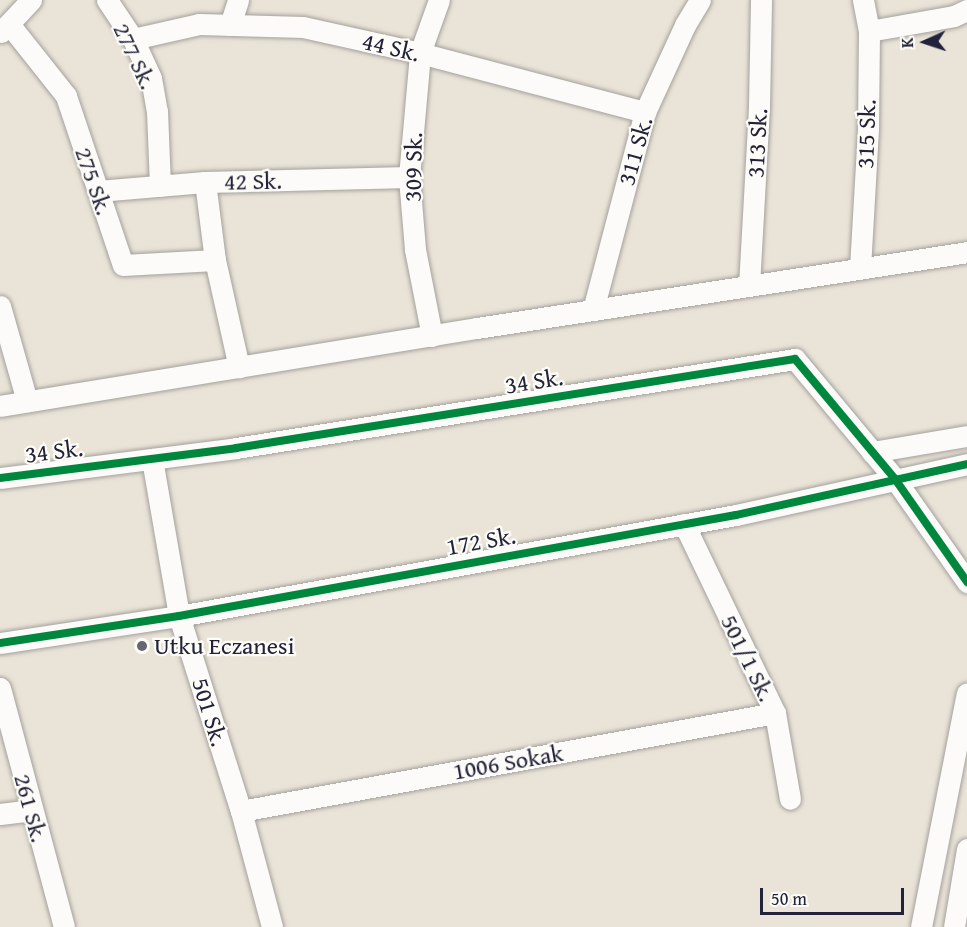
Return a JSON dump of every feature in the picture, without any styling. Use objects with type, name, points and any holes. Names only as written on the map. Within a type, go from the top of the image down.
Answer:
[{"type":"street","points":[[4,28],[31,0]]},
{"type":"street","name":"277 Sk.","points":[[107,0],[133,39],[151,78],[158,111],[160,186]]},
{"type":"street","points":[[230,25],[238,0]]},
{"type":"street","name":"309 Sk.","points":[[432,336],[416,249],[409,177],[420,53],[439,0]]},
{"type":"street","name":"311 Sk.","points":[[593,310],[645,112],[685,25],[700,0]]},
{"type":"street","name":"313 Sk.","points":[[749,286],[759,106],[761,0]]},
{"type":"street","name":"315 Sk.","points":[[860,268],[867,128],[868,31],[863,0]]},
{"type":"street","points":[[868,31],[954,16],[967,10]]},
{"type":"street","name":"44 Sk.","points":[[133,39],[199,24],[303,27],[420,53],[645,112]]},
{"type":"street","name":"275 Sk.","points":[[4,28],[66,96],[123,265],[215,260]]},
{"type":"street","name":"42 Sk.","points":[[98,191],[205,182],[409,177]]},
{"type":"street","points":[[205,182],[215,260],[239,367]]},
{"type":"street","points":[[0,406],[967,252]]},
{"type":"street","points":[[0,306],[27,400]]},
{"type":"street","name":"34 Sk.","points":[[0,478],[152,459],[795,359],[895,480],[967,582]]},
{"type":"street","points":[[872,452],[967,436]]},
{"type":"street","name":"501 Sk.","points":[[152,459],[179,616],[240,811],[272,927]]},
{"type":"street","name":"172 Sk.","points":[[0,643],[179,616],[684,524],[967,464]]},
{"type":"street","name":"501/1 Sk.","points":[[684,524],[775,713],[790,800]]},
{"type":"street","name":"261 Sk.","points":[[0,688],[64,927]]},
{"type":"street","points":[[921,927],[967,693]]},
{"type":"street","name":"1006 Sokak","points":[[240,811],[775,713]]},
{"type":"street","points":[[0,814],[31,810]]},
{"type":"street","points":[[954,927],[967,849]]},
{"type":"cycle path","points":[[0,478],[236,448],[795,359],[895,479],[967,582]]},
{"type":"cycle path","points":[[0,643],[179,616],[736,515],[967,464]]},
{"type":"place","name":"Utku Eczanesi","points":[[142,646]]}]
